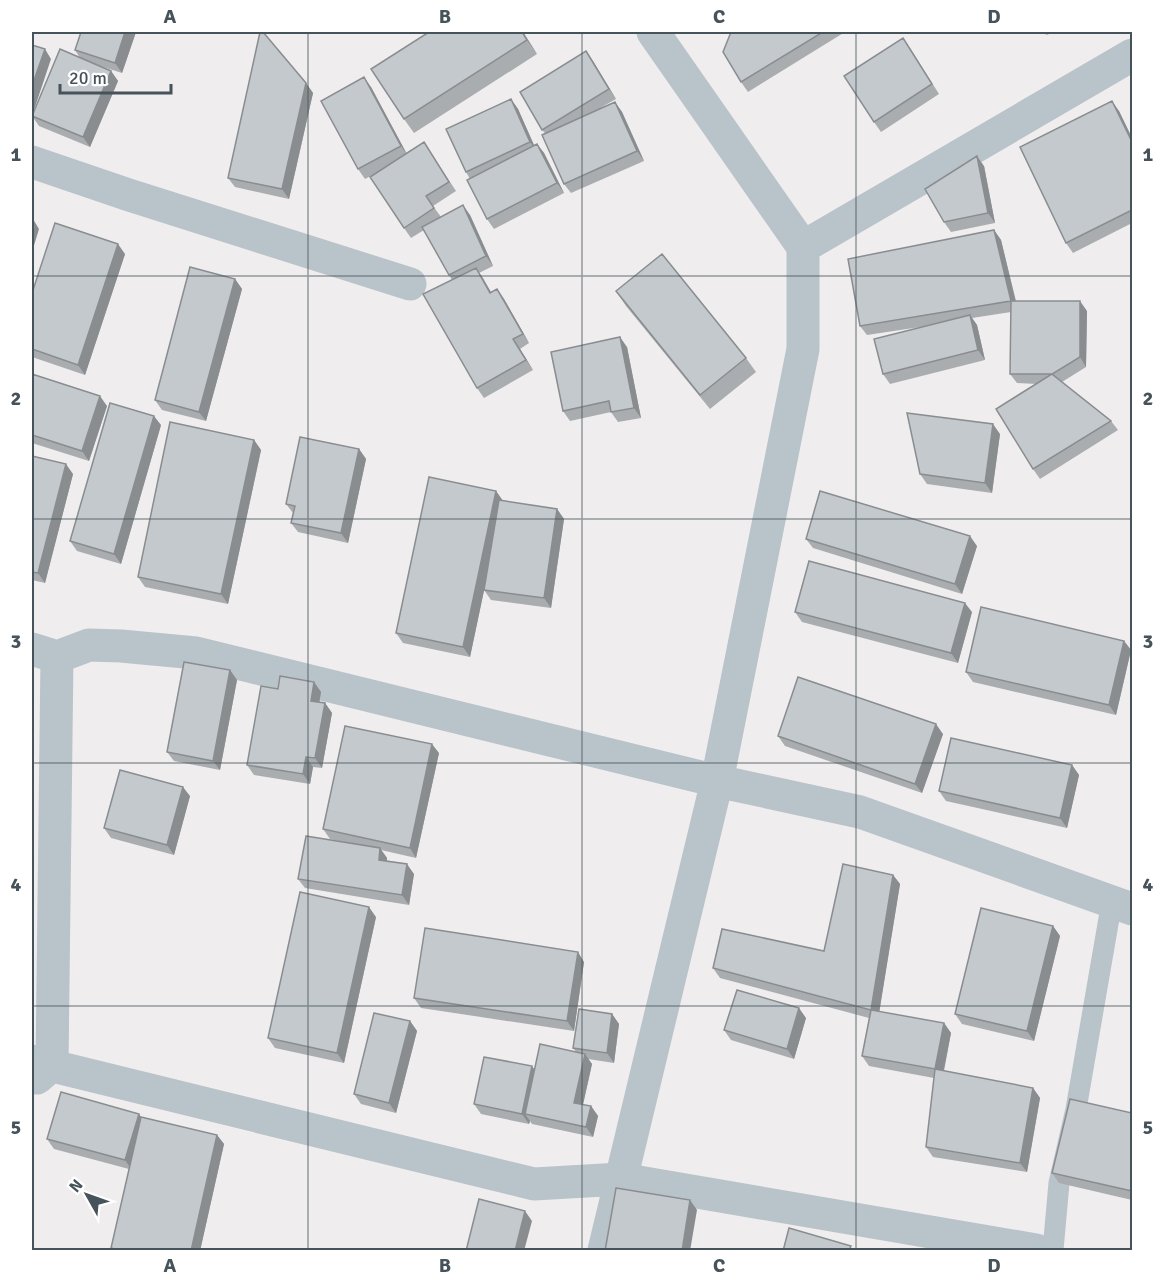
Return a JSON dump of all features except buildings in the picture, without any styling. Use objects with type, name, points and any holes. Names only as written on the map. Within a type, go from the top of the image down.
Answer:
[{"type":"street","points":[[604,1251],[717,782],[803,349],[803,247],[652,32]]},
{"type":"street","points":[[803,247],[1132,55]]},
{"type":"street","points":[[32,162],[410,284]]},
{"type":"street","points":[[1036,1251],[621,1179],[534,1184],[38,1070],[44,653],[89,645],[196,653],[717,782],[860,812],[1122,905]]},
{"type":"lane","points":[[1053,1251],[1059,1183],[1122,905]]}]
